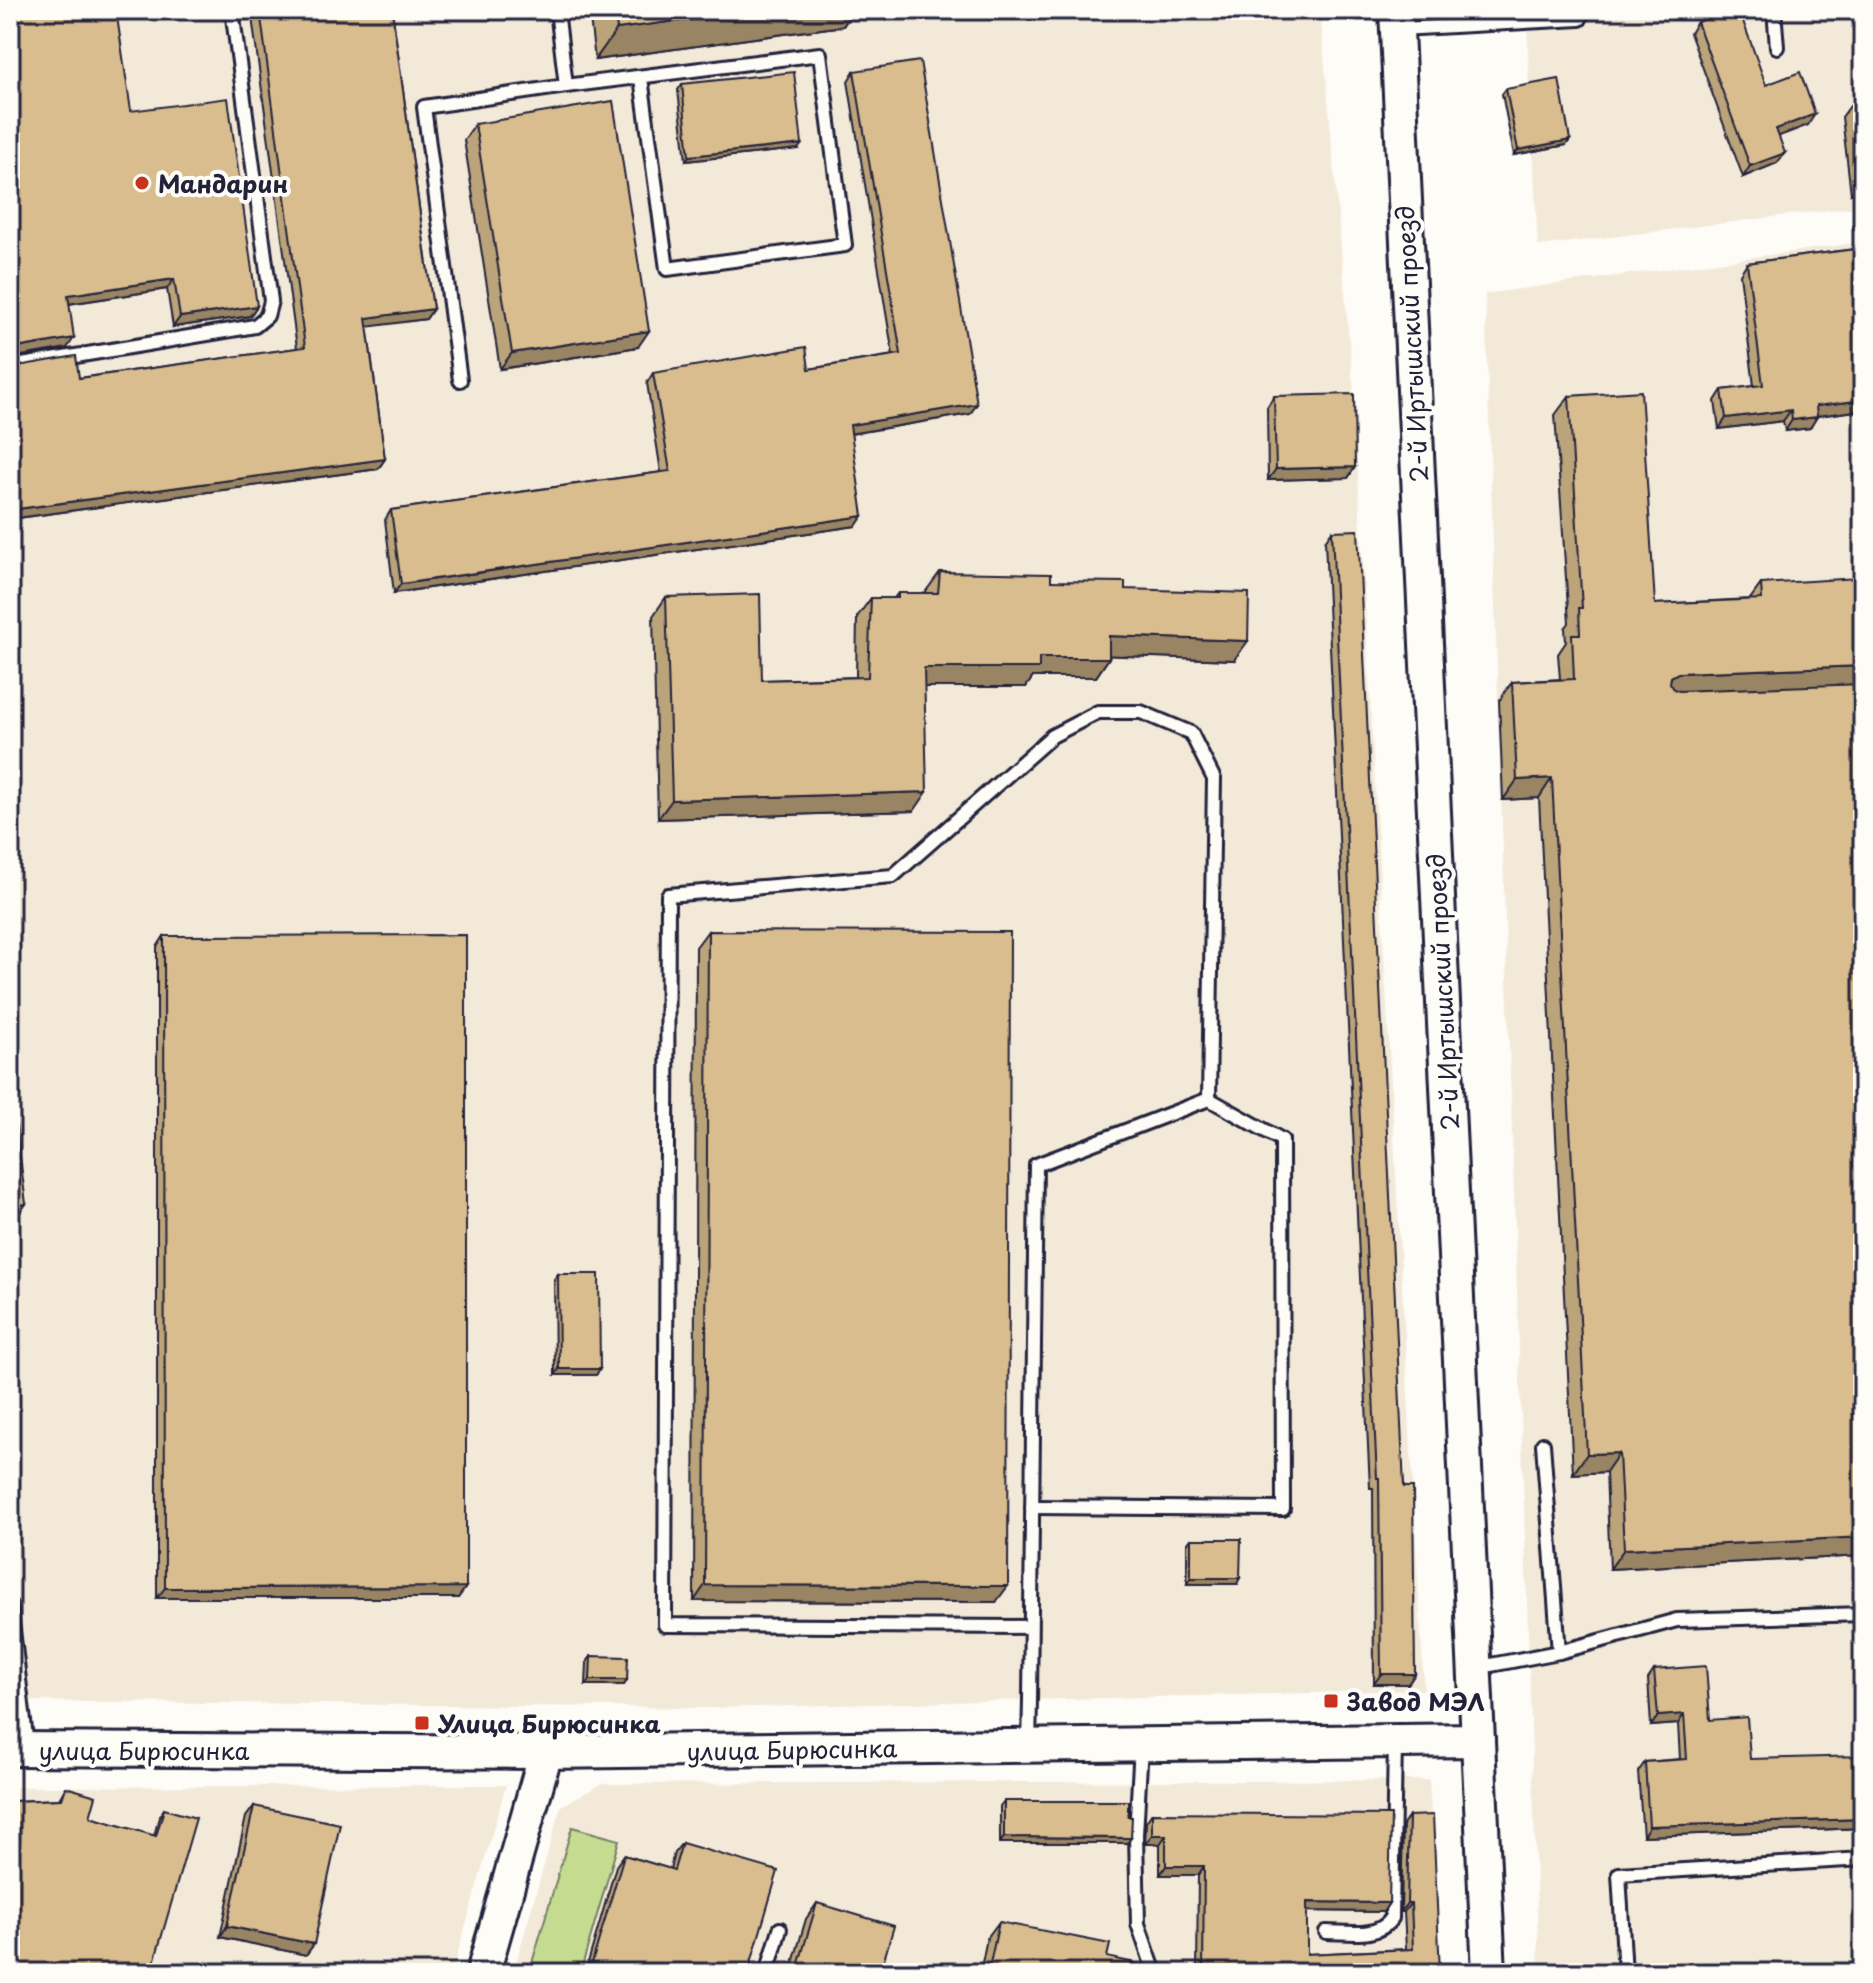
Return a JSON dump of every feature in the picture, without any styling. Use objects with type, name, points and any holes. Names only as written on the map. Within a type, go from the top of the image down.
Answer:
[{"type":"main road","name":"2-й Иртышский проезд","points":[[1396,20],[1489,1973]]},
{"type":"main road","name":"улица Бирюсинка","points":[[18,1750],[546,1752],[1478,1740]]},
{"type":"main road","points":[[483,1973],[546,1752]]},
{"type":"lane","points":[[10,367],[255,326],[267,316],[271,301],[232,10]]},
{"type":"lane","points":[[557,10],[566,86]]},
{"type":"lane","points":[[1396,20],[1580,19],[1580,10]]},
{"type":"lane","points":[[1774,10],[1777,47]]},
{"type":"lane","points":[[460,380],[424,107],[820,54],[845,245],[667,269],[641,78]]},
{"type":"lane","points":[[1030,1627],[665,1625],[668,895],[893,876],[1052,736],[1098,712],[1141,712],[1191,733],[1214,779],[1209,1099]]},
{"type":"lane","points":[[1032,1507],[1283,1509],[1282,1140],[1209,1099]]},
{"type":"lane","points":[[1029,1746],[1036,1165],[1209,1099]]},
{"type":"lane","points":[[1543,1444],[1559,1652]]},
{"type":"lane","points":[[10,1605],[18,1750]]},
{"type":"lane","points":[[1475,1668],[1559,1652],[1677,1620],[1863,1614]]},
{"type":"lane","points":[[1326,1932],[1373,1932],[1385,1928],[1392,1918],[1395,1742]]},
{"type":"lane","points":[[1141,1745],[1136,1835],[1138,1924],[1155,1973]]},
{"type":"lane","points":[[1625,1973],[1619,1874],[1863,1859]]},
{"type":"lane","points":[[767,1973],[780,1929]]},
{"type":"shaded area","points":[[10,10],[1320,10],[1353,384],[1424,1690],[714,1708],[10,1701]]},
{"type":"shaded area","points":[[1527,10],[1863,10],[1863,206],[1538,246],[1533,152],[1514,155],[1502,94],[1529,89]]},
{"type":"shaded area","points":[[1863,242],[1863,1973],[1539,1973],[1485,294]]},
{"type":"shaded area","points":[[1429,1780],[1441,1973],[513,1973],[561,1806],[602,1784]]},
{"type":"shaded area","points":[[506,1785],[452,1973],[10,1973],[10,1787]]},
{"type":"green space","points":[[572,1827],[619,1840],[580,1973],[529,1973]]},
{"type":"building","points":[[10,10],[116,10],[131,111],[228,98],[257,306],[180,317],[174,279],[68,295],[74,338],[16,348],[10,353]]},
{"type":"building","points":[[260,10],[392,10],[433,309],[366,318],[385,459],[10,510],[10,362],[18,366],[76,356],[79,378],[305,347]]},
{"type":"building","points":[[614,10],[756,10],[617,29]]},
{"type":"building","points":[[1729,10],[1739,10],[1766,85],[1800,72],[1815,114],[1776,129],[1785,153],[1750,166],[1697,22]]},
{"type":"building","points":[[920,61],[977,404],[850,425],[863,516],[401,584],[391,510],[670,471],[653,373],[806,347],[809,369],[901,354],[854,71]]},
{"type":"building","points":[[794,72],[802,144],[689,156],[682,84]]},
{"type":"building","points":[[1559,79],[1570,140],[1518,150],[1506,89]]},
{"type":"building","points":[[613,101],[649,331],[512,353],[475,124]]},
{"type":"building","points":[[1863,248],[1863,400],[1816,406],[1817,417],[1792,420],[1791,410],[1726,418],[1722,390],[1763,385],[1747,263]]},
{"type":"building","points":[[1641,391],[1655,604],[1762,599],[1761,584],[1858,578],[1863,619],[1863,666],[1678,673],[1671,677],[1670,683],[1679,691],[1863,684],[1863,1537],[1624,1549],[1619,1453],[1587,1454],[1552,778],[1517,780],[1512,682],[1574,679],[1572,634],[1580,634],[1579,608],[1582,608],[1569,396]]},
{"type":"building","points":[[1354,394],[1355,467],[1276,469],[1274,396]]},
{"type":"building","points":[[1358,530],[1404,1487],[1413,1487],[1415,1674],[1381,1674],[1379,1478],[1332,531]]},
{"type":"building","points":[[940,572],[1051,574],[1051,581],[1125,582],[1125,589],[1249,593],[1248,641],[1109,636],[1109,658],[1039,658],[1039,668],[924,668],[927,792],[672,800],[666,597],[760,594],[762,680],[868,677],[871,598],[898,598],[898,593],[938,593]]},
{"type":"building","points":[[708,931],[1010,932],[1008,1586],[705,1585]]},
{"type":"building","points":[[466,935],[466,1587],[165,1588],[164,936]]},
{"type":"building","points":[[10,1078],[26,1204],[10,1206]]},
{"type":"building","points":[[558,1274],[599,1274],[600,1369],[559,1369]]},
{"type":"building","points":[[1191,1539],[1241,1539],[1240,1578],[1191,1578]]},
{"type":"building","points":[[591,1656],[628,1657],[627,1680],[590,1680]]},
{"type":"building","points":[[1706,1666],[1710,1720],[1747,1717],[1750,1759],[1863,1756],[1863,1819],[1649,1826],[1645,1762],[1687,1759],[1684,1714],[1658,1716],[1654,1670]]},
{"type":"building","points":[[66,1787],[96,1796],[90,1817],[156,1836],[164,1809],[196,1818],[151,1973],[10,1973],[10,1814],[14,1801],[62,1799]]},
{"type":"building","points":[[1004,1801],[1128,1801],[1128,1817],[1132,1817],[1131,1838],[1004,1837]]},
{"type":"building","points":[[254,1806],[340,1824],[314,1944],[227,1926]]},
{"type":"building","points":[[1152,1813],[1391,1815],[1389,1903],[1307,1902],[1307,1954],[1413,1949],[1411,1903],[1407,1903],[1409,1816],[1433,1815],[1440,1973],[1203,1973],[1204,1866],[1166,1866],[1166,1835],[1152,1835]]},
{"type":"building","points":[[682,1843],[778,1871],[748,1973],[589,1973],[624,1855],[674,1870]]},
{"type":"building","points":[[817,1903],[894,1926],[880,1973],[796,1973]]},
{"type":"building","points":[[999,1922],[1110,1944],[1107,1957],[1135,1963],[1133,1973],[988,1973]]},
{"type":"place","name":"Мандарин","points":[[142,183]]},
{"type":"place","name":"Завод МЭЛ","points":[[1331,1701]]},
{"type":"place","name":"Улица Бирюсинка","points":[[422,1723]]}]
